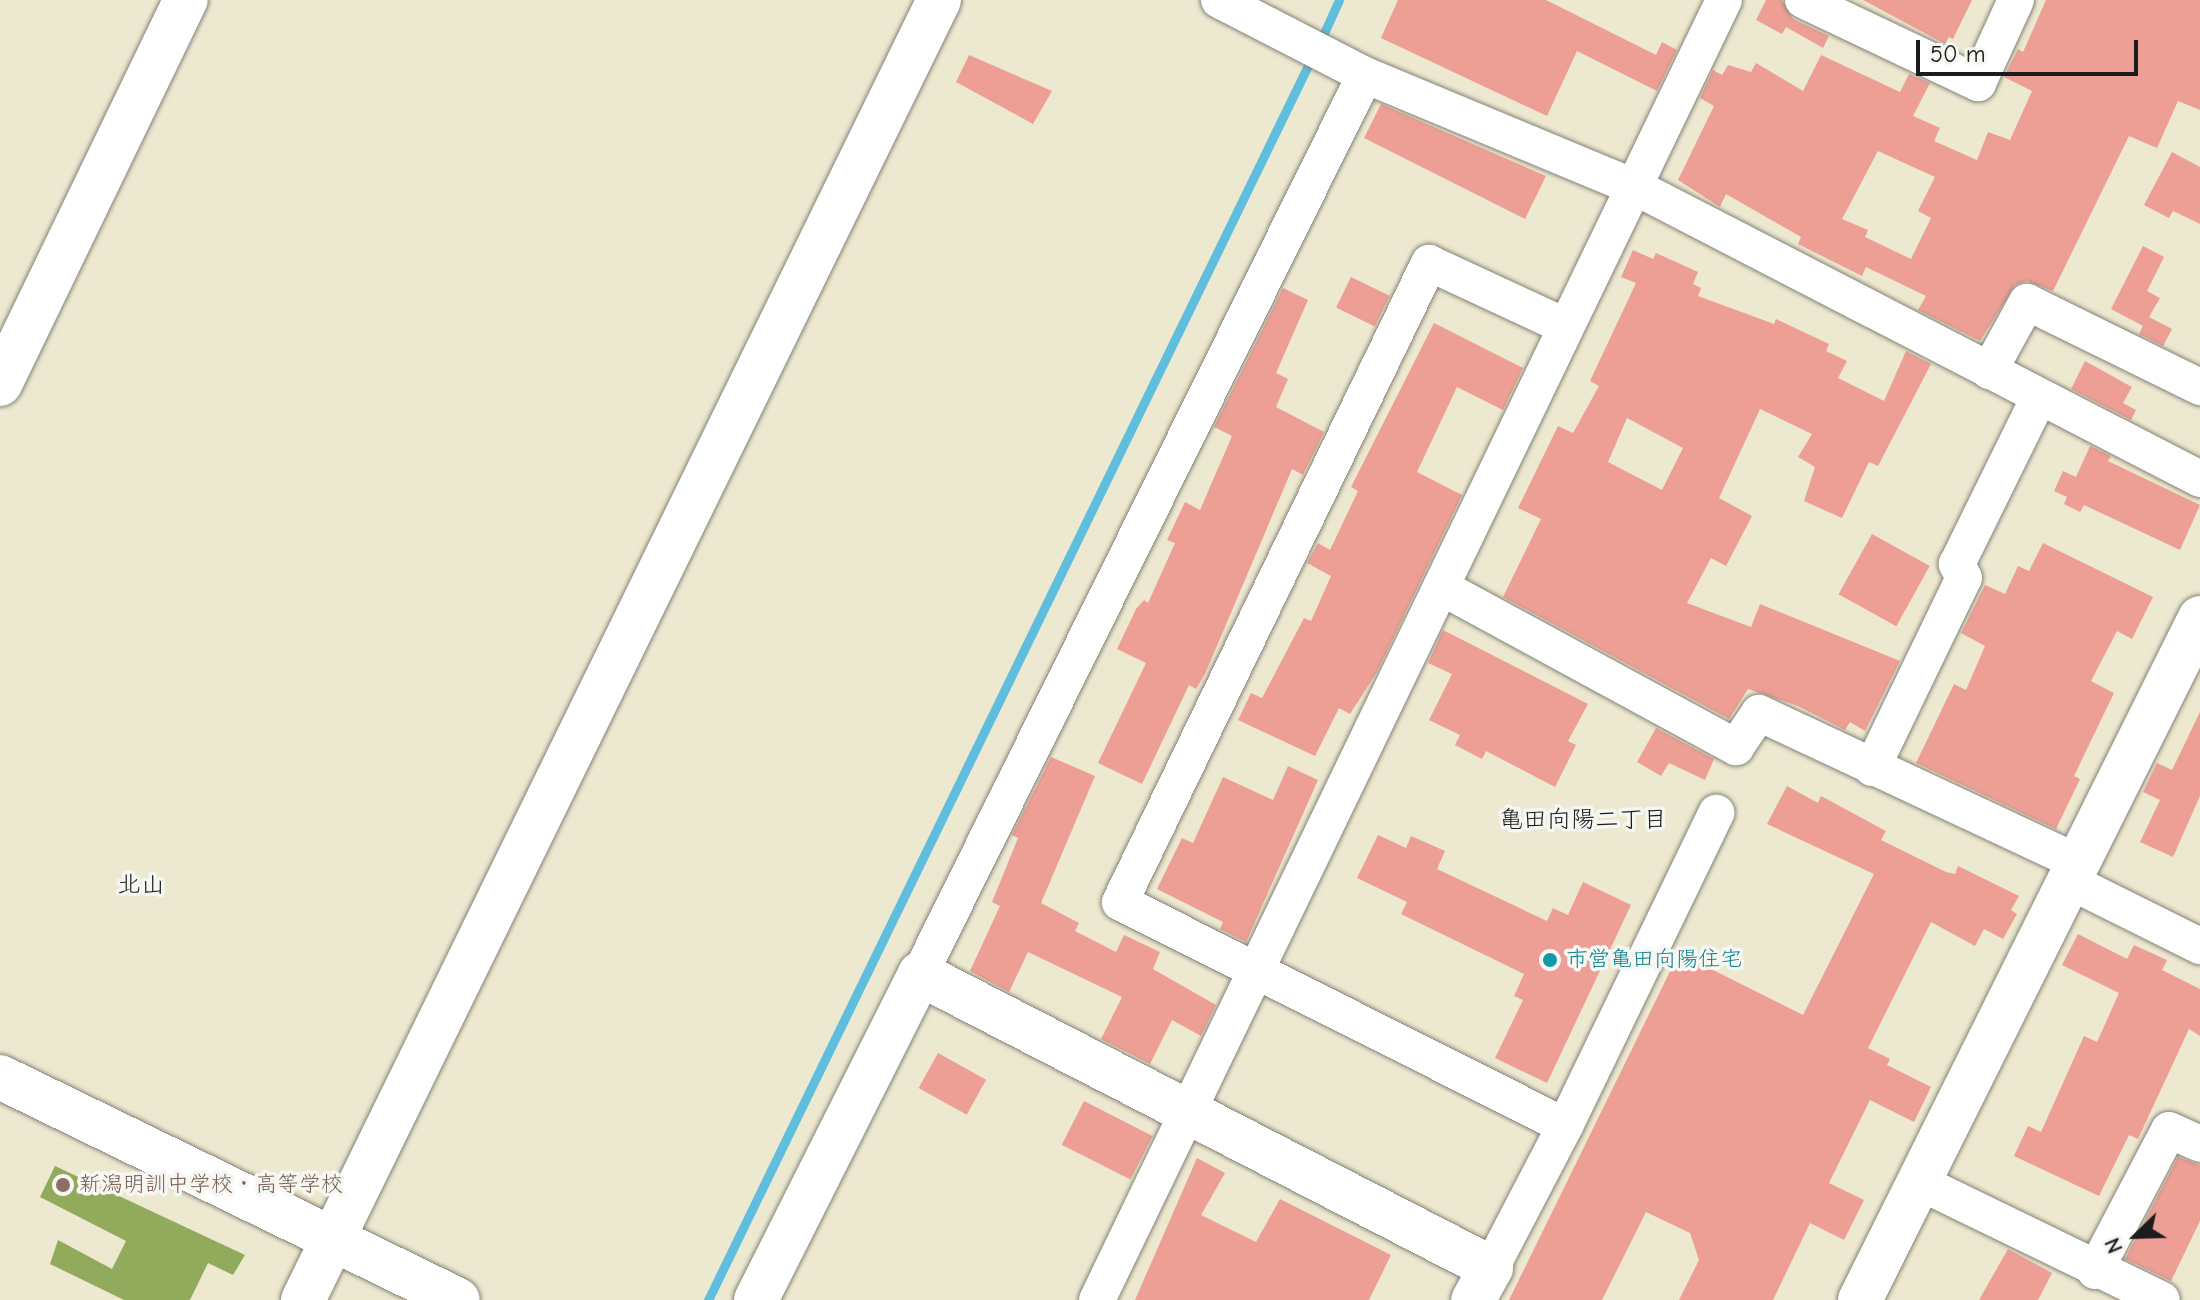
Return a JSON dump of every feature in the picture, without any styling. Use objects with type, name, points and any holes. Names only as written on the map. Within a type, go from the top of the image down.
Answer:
[{"type":"street","points":[[0,384],[186,0]]},
{"type":"street","points":[[303,1300],[939,0]]},
{"type":"street","points":[[1219,0],[1365,75],[1637,188],[2200,479]]},
{"type":"street","points":[[1097,1300],[1184,1113],[1256,974],[1565,326],[1637,188],[1724,0]]},
{"type":"street","points":[[1803,0],[1978,83],[2016,0]]},
{"type":"street","points":[[756,1300],[1365,75]]},
{"type":"street","points":[[1565,326],[1429,263],[1120,902],[1256,974],[1565,1126]]},
{"type":"street","points":[[1989,371],[2027,302],[2200,387]]},
{"type":"street","points":[[1872,768],[1964,578],[1957,564],[2039,397]]},
{"type":"street","points":[[1441,587],[1736,747],[1759,713],[2075,872],[2200,946]]},
{"type":"street","points":[[1860,1300],[2200,618]]},
{"type":"street","points":[[920,974],[1184,1113],[1482,1284],[1565,1126],[1716,813]]},
{"type":"street","points":[[0,1077],[458,1300]]},
{"type":"street","points":[[2095,1271],[2169,1130],[2200,1144]]},
{"type":"street","points":[[1917,1181],[2095,1271],[2162,1300]]},
{"type":"green space","points":[[55,1166],[245,1255],[233,1275],[208,1263],[190,1300],[124,1300],[50,1264],[58,1240],[112,1269],[126,1241],[40,1197]]},
{"type":"building","points":[[1398,0],[1546,0],[1656,55],[1662,42],[1677,50],[1657,91],[1577,51],[1547,116],[1381,38]]},
{"type":"building","points":[[1766,0],[1782,0],[1793,19],[1829,36],[1823,48],[1786,27],[1782,34],[1756,20]]},
{"type":"building","points":[[1863,0],[1972,0],[1953,39],[1949,37],[1945,44]]},
{"type":"building","points":[[2046,0],[2200,0],[2200,110],[2178,101],[2157,148],[2129,136],[2053,291],[2027,281],[2015,285],[1980,341],[1918,310],[1926,296],[1866,267],[1862,276],[1798,244],[1801,237],[1726,194],[1720,207],[1678,180],[1714,106],[1700,98],[1713,70],[1722,75],[1728,65],[1751,72],[1756,63],[1803,91],[1821,55],[1900,92],[1909,74],[1930,83],[1913,116],[1940,128],[1934,141],[1977,160],[1988,132],[2010,140],[2032,91],[2004,77],[2018,49],[2023,52]],"holes":[[[1878,151],[1935,177],[1918,211],[1931,218],[1911,259],[1865,237],[1868,230],[1842,219]]]},
{"type":"building","points":[[969,55],[1052,91],[1033,124],[956,82]]},
{"type":"building","points":[[1381,104],[1546,176],[1525,219],[1364,138]]},
{"type":"building","points":[[2172,152],[2200,167],[2200,224],[2173,211],[2169,218],[2144,205]]},
{"type":"building","points":[[2143,246],[2164,257],[2147,291],[2160,298],[2149,317],[2172,329],[2163,346],[2139,334],[2143,326],[2111,309]]},
{"type":"building","points":[[1633,250],[1653,259],[1656,253],[1698,272],[1693,284],[1701,288],[1698,296],[1774,324],[1776,319],[1829,344],[1826,351],[1847,361],[1838,378],[1884,401],[1906,351],[1931,364],[1878,466],[1869,462],[1842,518],[1804,501],[1815,467],[1798,457],[1812,434],[1760,409],[1719,498],[1752,516],[1726,566],[1711,558],[1687,603],[1751,627],[1760,604],[1900,661],[1865,731],[1850,722],[1845,730],[1798,706],[1748,689],[1729,719],[1503,597],[1541,519],[1518,508],[1558,426],[1573,433],[1599,386],[1590,381],[1636,283],[1621,277]],"holes":[[[1627,418],[1683,448],[1662,490],[1608,462]]]},
{"type":"building","points":[[1351,277],[1390,296],[1375,326],[1336,308]]},
{"type":"building","points":[[1283,288],[1308,300],[1276,373],[1288,379],[1276,407],[1324,432],[1303,475],[1292,469],[1205,674],[1196,689],[1189,685],[1142,784],[1098,763],[1146,663],[1117,649],[1136,609],[1144,600],[1148,603],[1175,543],[1167,540],[1185,502],[1200,510],[1232,436],[1214,427]]},
{"type":"building","points":[[1434,323],[1523,368],[1503,410],[1457,387],[1417,472],[1462,495],[1377,672],[1350,714],[1339,708],[1315,756],[1238,720],[1251,693],[1262,698],[1304,618],[1311,621],[1331,576],[1307,563],[1318,543],[1330,550],[1358,491],[1351,487]]},
{"type":"building","points":[[2085,361],[2132,387],[2123,403],[2136,410],[2131,420],[2071,389]]},
{"type":"building","points":[[2090,446],[2111,456],[2108,461],[2200,505],[2180,550],[2084,505],[2080,512],[2064,504],[2067,497],[2054,491],[2063,471],[2076,477]]},
{"type":"building","points":[[1872,534],[1930,566],[1896,626],[1839,594]]},
{"type":"building","points":[[2043,543],[2153,597],[2132,639],[2117,631],[2091,681],[2114,693],[2074,776],[2080,779],[2056,829],[1916,763],[1954,684],[1966,690],[1985,646],[1961,633],[1985,585],[2005,594],[2018,566],[2029,571]]},
{"type":"building","points":[[1443,630],[1588,704],[1568,741],[1576,745],[1555,787],[1486,751],[1482,759],[1455,745],[1460,735],[1429,720],[1452,674],[1428,663]]},
{"type":"building","points":[[2200,712],[2200,796],[2173,857],[2140,842],[2160,800],[2143,792],[2157,763],[2172,770]]},
{"type":"building","points":[[1656,728],[1714,759],[1705,780],[1669,763],[1661,776],[1637,762]]},
{"type":"building","points":[[1051,757],[1095,776],[1041,903],[1079,923],[1075,931],[1116,952],[1124,935],[1160,952],[1153,969],[1216,1005],[1201,1036],[1172,1020],[1150,1064],[1101,1039],[1122,997],[1028,952],[1009,992],[970,971],[1000,906],[992,902],[1018,838],[1012,835]]},
{"type":"building","points":[[1288,766],[1318,780],[1246,942],[1220,929],[1223,922],[1157,889],[1182,838],[1193,843],[1223,777],[1273,800]]},
{"type":"building","points":[[1787,786],[1818,803],[1821,796],[1886,831],[1881,840],[1946,872],[1955,874],[1958,866],[2019,896],[2011,910],[2017,914],[2003,939],[1984,929],[1975,946],[1931,922],[1868,1048],[1890,1059],[1887,1065],[1931,1087],[1914,1122],[1870,1100],[1829,1183],[1864,1200],[1844,1240],[1810,1223],[1773,1300],[1679,1300],[1699,1260],[1690,1233],[1646,1212],[1602,1300],[1509,1300],[1679,953],[1803,1015],[1874,874],[1767,824]]},
{"type":"building","name":"市営亀田向陽住宅","points":[[1378,835],[1406,848],[1411,836],[1445,851],[1437,869],[1547,921],[1553,908],[1568,915],[1583,882],[1631,905],[1547,1083],[1495,1058],[1523,1000],[1514,996],[1524,974],[1401,914],[1407,902],[1357,878]]},
{"type":"building","points":[[2078,934],[2127,959],[2134,945],[2167,960],[2162,970],[2200,989],[2200,1036],[2189,1029],[2138,1139],[2129,1135],[2099,1196],[2014,1156],[2028,1126],[2041,1132],[2084,1036],[2097,1042],[2119,993],[2062,965]]},
{"type":"building","points":[[938,1053],[986,1080],[967,1115],[919,1088]]},
{"type":"building","points":[[1084,1101],[1153,1136],[1130,1180],[1062,1145]]},
{"type":"building","points":[[2178,1157],[2200,1165],[2200,1221],[2171,1281],[2125,1259]]},
{"type":"building","points":[[1197,1158],[1225,1173],[1201,1215],[1256,1242],[1280,1199],[1391,1255],[1369,1300],[1135,1300]]},
{"type":"building","points":[[2008,1249],[2052,1273],[2038,1300],[1979,1300]]},
{"type":"waterway","points":[[1319,44],[1339,0]]},
{"type":"waterway","points":[[708,1300],[1312,57]]},
{"type":"place","name":"市営亀田向陽住宅","points":[[1550,960]]},
{"type":"place","name":"新潟明訓中学校・高等学校","points":[[63,1185]]},
{"type":"district","name":"亀田向陽二丁目","points":[[1583,820]]},
{"type":"district","name":"北山","points":[[141,885]]}]
